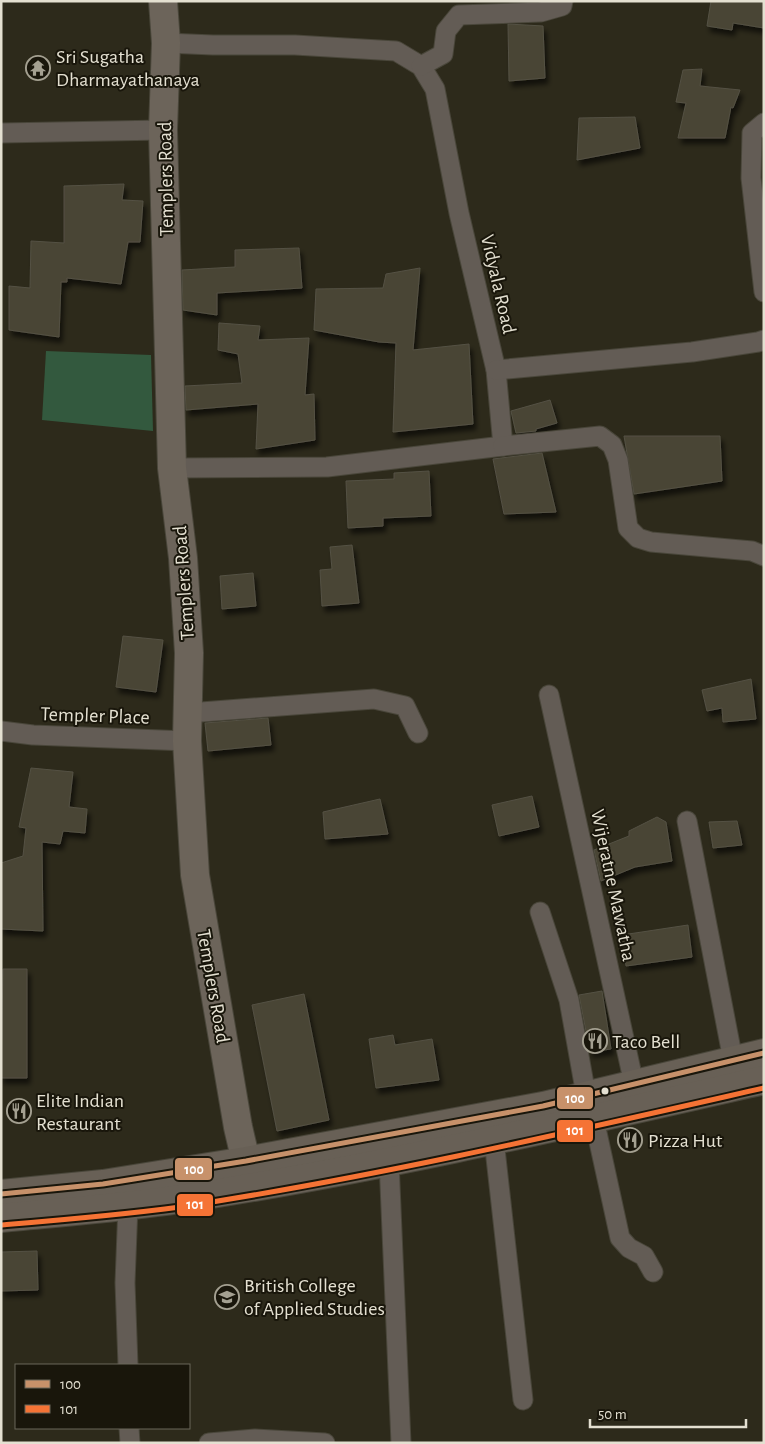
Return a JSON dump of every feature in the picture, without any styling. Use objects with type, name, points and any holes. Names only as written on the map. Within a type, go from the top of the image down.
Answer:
[{"type":"highway","points":[[1,1218],[177,1200],[494,1140],[590,1107],[634,1084],[764,1053]]},
{"type":"highway","points":[[1,1194],[103,1184],[246,1161],[534,1107],[590,1107],[764,1080]]},
{"type":"main road","name":"Templers Road","points":[[163,1],[166,43],[163,130],[172,468],[183,558],[188,653],[188,712],[186,726],[195,875],[238,1127],[252,1187]]},
{"type":"street","points":[[421,66],[443,54],[446,31],[458,15],[541,12],[562,6],[563,1]]},
{"type":"street","name":"Vidyala Road","points":[[166,43],[213,45],[295,44],[396,51],[421,66],[436,89],[460,213],[496,370],[503,446]]},
{"type":"street","points":[[764,123],[752,133],[751,178],[764,292]]},
{"type":"street","points":[[1,133],[163,130]]},
{"type":"street","points":[[496,370],[692,352],[764,340]]},
{"type":"street","points":[[172,468],[327,467],[600,436],[612,445],[618,460],[628,528],[638,538],[651,542],[752,551],[764,556]]},
{"type":"street","name":"Wijeratne Mawatha","points":[[549,695],[634,1084]]},
{"type":"street","points":[[188,712],[374,699],[405,706],[418,734]]},
{"type":"street","name":"Templer Place","points":[[1,731],[33,735],[187,741]]},
{"type":"street","points":[[688,821],[733,1060]]},
{"type":"street","points":[[540,912],[569,1000],[590,1107],[620,1238],[629,1248],[644,1256],[652,1272]]},
{"type":"street","points":[[494,1140],[524,1400]]},
{"type":"street","points":[[389,1161],[400,1443]]},
{"type":"street","points":[[128,1205],[125,1283],[128,1364]]},
{"type":"street","points":[[129,1429],[130,1443]]},
{"type":"street","points":[[209,1443],[255,1439],[325,1443]]},
{"type":"green space","points":[[46,351],[151,355],[153,431],[42,420]]},
{"type":"building","points":[[711,1],[764,1],[764,28],[733,23],[732,30],[707,26]]},
{"type":"building","points":[[508,24],[543,26],[545,78],[509,81]]},
{"type":"building","points":[[702,69],[700,86],[740,90],[733,108],[731,107],[725,138],[678,138],[686,103],[676,102],[683,70]]},
{"type":"building","points":[[635,117],[640,148],[577,160],[579,118]]},
{"type":"building","points":[[124,184],[122,200],[143,201],[140,242],[128,242],[121,284],[67,278],[67,282],[61,282],[59,337],[9,330],[9,286],[30,288],[31,241],[64,243],[64,186]]},
{"type":"building","points":[[299,248],[302,288],[217,293],[217,315],[183,310],[182,270],[235,267],[235,250]]},
{"type":"building","points":[[420,268],[413,350],[469,344],[473,424],[393,432],[396,343],[379,342],[314,330],[316,289],[383,288],[386,274]]},
{"type":"building","points":[[219,323],[260,326],[258,340],[309,338],[305,395],[314,394],[315,440],[256,449],[258,404],[186,410],[185,386],[242,383],[238,354],[218,350]]},
{"type":"building","points":[[550,400],[557,423],[536,429],[536,431],[516,433],[511,411]]},
{"type":"building","points":[[624,436],[720,436],[722,481],[634,494]]},
{"type":"building","points":[[542,453],[556,512],[504,514],[493,459]]},
{"type":"building","points":[[429,471],[431,516],[383,518],[383,526],[348,528],[346,481],[394,479],[394,473]]},
{"type":"building","points":[[352,545],[359,603],[322,606],[320,570],[332,569],[330,547]]},
{"type":"building","points":[[253,573],[256,606],[222,609],[220,576]]},
{"type":"building","points":[[123,636],[163,640],[156,692],[116,687]]},
{"type":"building","points":[[751,679],[756,719],[723,722],[722,708],[707,711],[702,690]]},
{"type":"building","points":[[268,718],[271,745],[208,751],[205,723]]},
{"type":"building","points":[[31,768],[73,772],[69,807],[87,809],[85,833],[63,831],[60,844],[42,842],[43,931],[1,929],[1,863],[23,856],[26,828],[19,827]]},
{"type":"building","points":[[532,796],[539,827],[499,836],[492,805]]},
{"type":"building","points":[[380,799],[388,834],[325,839],[323,812]]},
{"type":"building","points":[[657,817],[666,822],[672,861],[635,867],[601,881],[594,850],[629,836],[629,831]]},
{"type":"building","points":[[737,821],[742,845],[713,848],[709,822]]},
{"type":"building","points":[[688,925],[692,957],[626,966],[622,935]]},
{"type":"building","points":[[3,969],[27,969],[27,1078],[1,1078]]},
{"type":"building","points":[[602,991],[611,1049],[590,1052],[579,995]]},
{"type":"building","points":[[304,994],[329,1120],[277,1131],[252,1005]]},
{"type":"building","points":[[393,1035],[395,1045],[432,1039],[439,1080],[376,1088],[369,1039]]},
{"type":"building","points":[[37,1251],[38,1290],[1,1291],[1,1252]]},
{"type":"transit line","name":"100","points":[[1,1194],[103,1184],[246,1161],[543,1106],[764,1053]]},
{"type":"transit line","name":"101","points":[[2,1225],[180,1207],[327,1182],[473,1153],[764,1088]]},
{"type":"place","name":"Sri Sugatha Dharmayathanaya","points":[[38,68]]},
{"type":"place","name":"Taco Bell","points":[[595,1041]]},
{"type":"place","name":"Elite Indian Restaurant","points":[[19,1111]]},
{"type":"place","name":"Pizza Hut","points":[[630,1140]]},
{"type":"place","name":"British College of Applied Studies","points":[[227,1297]]}]
